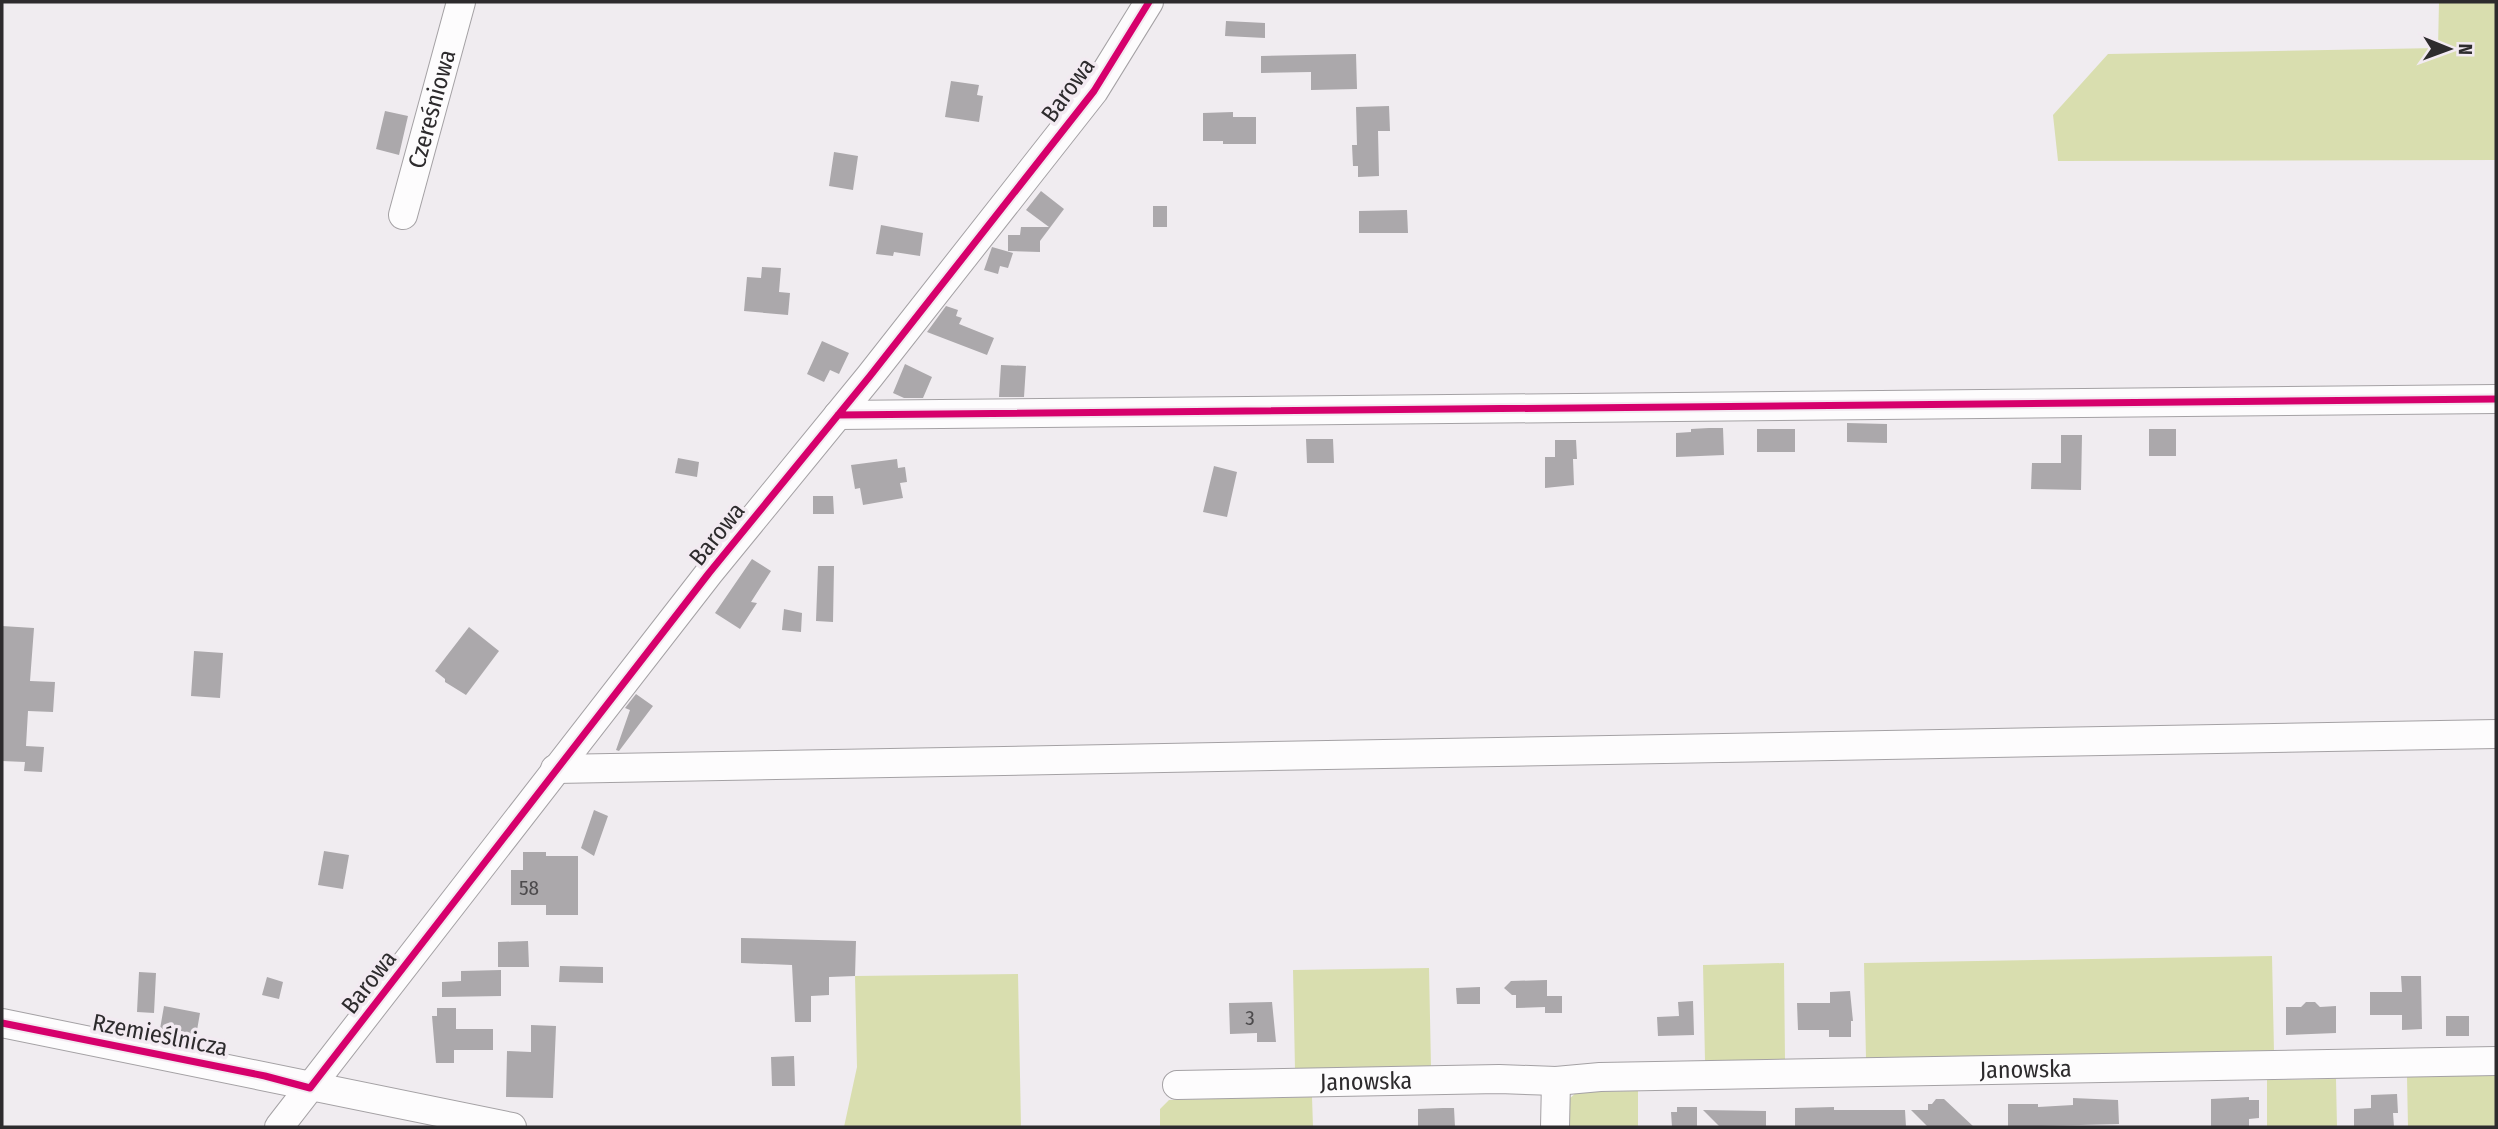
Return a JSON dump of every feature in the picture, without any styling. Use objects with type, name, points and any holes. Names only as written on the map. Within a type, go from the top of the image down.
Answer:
[{"type":"street","name":"Czereśniowa","points":[[403,215],[461,2]]},
{"type":"street","name":"Barowa","points":[[279,1127],[709,573],[838,415],[1094,91],[1149,2]]},
{"type":"street","points":[[838,415],[2496,399]]},
{"type":"street","points":[[555,769],[2496,734]]},
{"type":"street","name":"Rzemieślnicza","points":[[2,1023],[512,1127]]},
{"type":"street","name":"Janowska","points":[[1177,1085],[1499,1079],[1556,1081],[1614,1077],[2496,1061]]},
{"type":"street","points":[[1555,1127],[1556,1081]]},
{"type":"green space","points":[[2439,2],[2496,2],[2496,160],[2058,161],[2053,115],[2108,54],[2438,48]]},
{"type":"green space","points":[[2272,956],[2274,1052],[1866,1058],[1864,963]]},
{"type":"green space","points":[[1784,963],[1785,1060],[1705,1061],[1703,965]]},
{"type":"green space","points":[[1429,968],[1431,1067],[1295,1069],[1293,970]]},
{"type":"green space","points":[[1018,974],[1021,1127],[844,1127],[857,1067],[855,976]]},
{"type":"green space","points":[[2496,1075],[2496,1127],[2408,1127],[2407,1077]]},
{"type":"green space","points":[[2336,1079],[2337,1127],[2267,1127],[2267,1080]]},
{"type":"green space","points":[[1638,1091],[1638,1127],[1570,1127],[1569,1099],[1577,1092]]},
{"type":"green space","points":[[1312,1097],[1313,1127],[1160,1127],[1160,1109],[1169,1100]]},
{"type":"building","points":[[1226,21],[1265,23],[1265,38],[1225,36]]},
{"type":"building","points":[[1356,54],[1357,89],[1311,90],[1311,72],[1261,73],[1261,56]]},
{"type":"building","points":[[951,81],[979,85],[977,95],[983,96],[979,122],[945,117]]},
{"type":"building","points":[[1389,106],[1390,131],[1378,131],[1379,176],[1358,177],[1358,166],[1353,166],[1352,145],[1357,145],[1356,107]]},
{"type":"building","points":[[385,111],[408,116],[399,155],[376,149]]},
{"type":"building","points":[[1233,112],[1233,117],[1256,117],[1256,144],[1203,141],[1203,113]]},
{"type":"building","points":[[834,152],[858,156],[853,190],[829,186]]},
{"type":"building","points":[[1041,191],[1064,209],[1040,241],[1040,252],[1008,251],[1008,235],[1020,235],[1021,227],[1049,227],[1026,210]]},
{"type":"building","points":[[1153,206],[1167,206],[1167,227],[1153,227]]},
{"type":"building","points":[[1407,210],[1408,233],[1359,233],[1359,211]]},
{"type":"building","points":[[881,225],[923,233],[920,256],[894,252],[893,256],[876,254]]},
{"type":"building","points":[[992,247],[1013,253],[1008,268],[1000,266],[998,274],[984,270]]},
{"type":"building","points":[[762,267],[781,268],[779,292],[790,293],[788,315],[744,311],[747,277],[761,278]]},
{"type":"building","points":[[946,306],[958,310],[956,316],[962,318],[959,324],[994,338],[987,355],[927,332]]},
{"type":"building","points":[[822,341],[849,353],[839,374],[830,370],[824,382],[807,374]]},
{"type":"building","points":[[905,364],[932,377],[923,398],[904,398],[893,393]]},
{"type":"building","points":[[1001,365],[1026,366],[1024,397],[999,397]]},
{"type":"building","points":[[1847,423],[1887,424],[1887,443],[1847,442]]},
{"type":"building","points":[[1723,428],[1724,455],[1676,457],[1676,433],[1691,432],[1691,429]]},
{"type":"building","points":[[1757,429],[1795,429],[1795,452],[1757,452]]},
{"type":"building","points":[[2149,429],[2176,429],[2176,456],[2149,456]]},
{"type":"building","points":[[2061,435],[2082,435],[2081,490],[2031,489],[2032,463],[2061,463]]},
{"type":"building","points":[[1306,439],[1333,439],[1334,463],[1307,463]]},
{"type":"building","points":[[1555,440],[1576,440],[1577,459],[1573,459],[1574,485],[1545,488],[1545,457],[1555,457]]},
{"type":"building","points":[[678,458],[699,462],[697,477],[675,473]]},
{"type":"building","points":[[897,459],[898,468],[905,467],[907,482],[900,483],[903,498],[863,505],[860,488],[855,489],[851,465]]},
{"type":"building","points":[[1214,466],[1237,472],[1227,517],[1203,512]]},
{"type":"building","points":[[813,496],[833,496],[834,514],[813,514]]},
{"type":"building","points":[[752,559],[771,571],[751,602],[757,603],[740,629],[715,613]]},
{"type":"building","points":[[818,566],[834,566],[833,622],[816,621]]},
{"type":"building","points":[[784,609],[802,613],[801,632],[782,630]]},
{"type":"building","points":[[2,626],[34,628],[30,681],[55,682],[53,712],[28,711],[26,746],[44,747],[42,772],[24,771],[25,762],[2,761]]},
{"type":"building","points":[[469,627],[499,651],[466,695],[445,682],[435,671]]},
{"type":"building","points":[[194,651],[223,653],[220,698],[191,696]]},
{"type":"building","points":[[636,694],[653,706],[619,751],[616,750],[630,710],[625,708]]},
{"type":"building","points":[[594,810],[608,816],[594,856],[581,848]]},
{"type":"building","points":[[324,851],[349,855],[343,889],[318,885]]},
{"type":"building","points":[[523,852],[546,852],[546,856],[578,856],[578,915],[546,915],[546,905],[511,905],[511,870],[523,870]]},
{"type":"building","points":[[741,938],[856,941],[855,976],[829,977],[829,995],[811,996],[811,1022],[795,1022],[792,965],[741,963]]},
{"type":"building","points":[[528,941],[529,967],[498,967],[498,942]]},
{"type":"building","points":[[560,966],[603,967],[603,983],[559,982]]},
{"type":"building","points":[[501,970],[501,996],[442,997],[442,982],[461,981],[461,971]]},
{"type":"building","points":[[139,972],[156,973],[154,1013],[137,1012]]},
{"type":"building","points":[[2401,976],[2421,976],[2422,1029],[2402,1030],[2402,1015],[2370,1015],[2370,992],[2402,992]]},
{"type":"building","points":[[267,977],[283,982],[279,999],[262,995]]},
{"type":"building","points":[[1547,980],[1547,996],[1562,996],[1562,1013],[1545,1013],[1545,1007],[1516,1008],[1516,995],[1504,988],[1511,981]]},
{"type":"building","points":[[1480,987],[1480,1004],[1457,1004],[1456,988]]},
{"type":"building","points":[[1850,991],[1853,1021],[1851,1037],[1829,1037],[1829,1030],[1798,1030],[1797,1003],[1830,1003],[1830,992]]},
{"type":"building","points":[[1693,1001],[1694,1035],[1658,1036],[1657,1017],[1679,1016],[1678,1002]]},
{"type":"building","points":[[1272,1002],[1276,1042],[1257,1042],[1257,1033],[1230,1034],[1229,1003]]},
{"type":"building","points":[[2306,1002],[2315,1002],[2320,1007],[2336,1006],[2336,1033],[2286,1035],[2286,1007],[2301,1007]]},
{"type":"building","points":[[164,1006],[200,1013],[196,1036],[160,1029]]},
{"type":"building","points":[[437,1008],[456,1008],[456,1029],[493,1029],[493,1050],[454,1050],[454,1063],[436,1063],[432,1016],[437,1016]]},
{"type":"building","points":[[2446,1016],[2469,1016],[2469,1036],[2446,1036]]},
{"type":"building","points":[[531,1025],[556,1026],[553,1098],[506,1097],[507,1051],[531,1052]]},
{"type":"building","points":[[794,1056],[795,1086],[772,1086],[771,1057]]},
{"type":"building","points":[[2397,1094],[2398,1113],[2393,1113],[2394,1127],[2354,1127],[2354,1109],[2371,1108],[2371,1095]]},
{"type":"building","points":[[2249,1097],[2249,1100],[2259,1100],[2259,1118],[2249,1119],[2249,1127],[2211,1127],[2211,1099]]},
{"type":"building","points":[[2073,1098],[2118,1100],[2119,1124],[2008,1127],[2008,1104],[2038,1104],[2038,1107],[2073,1105]]},
{"type":"building","points":[[1936,1099],[1944,1099],[1974,1127],[1928,1127],[1911,1110],[1928,1110],[1928,1104],[1932,1104]]},
{"type":"building","points":[[1677,1107],[1697,1107],[1697,1127],[1672,1127],[1671,1112],[1677,1112]]},
{"type":"building","points":[[1834,1107],[1834,1110],[1905,1110],[1906,1127],[1795,1127],[1795,1108]]},
{"type":"building","points":[[1454,1108],[1455,1127],[1418,1127],[1418,1109]]},
{"type":"building","points":[[1703,1110],[1766,1111],[1766,1127],[1720,1127]]},
{"type":"cycle path","points":[[2,1023],[265,1076],[310,1088],[709,573],[870,376],[1094,91],[1149,2]]},
{"type":"cycle path","points":[[838,415],[2496,399]]}]
